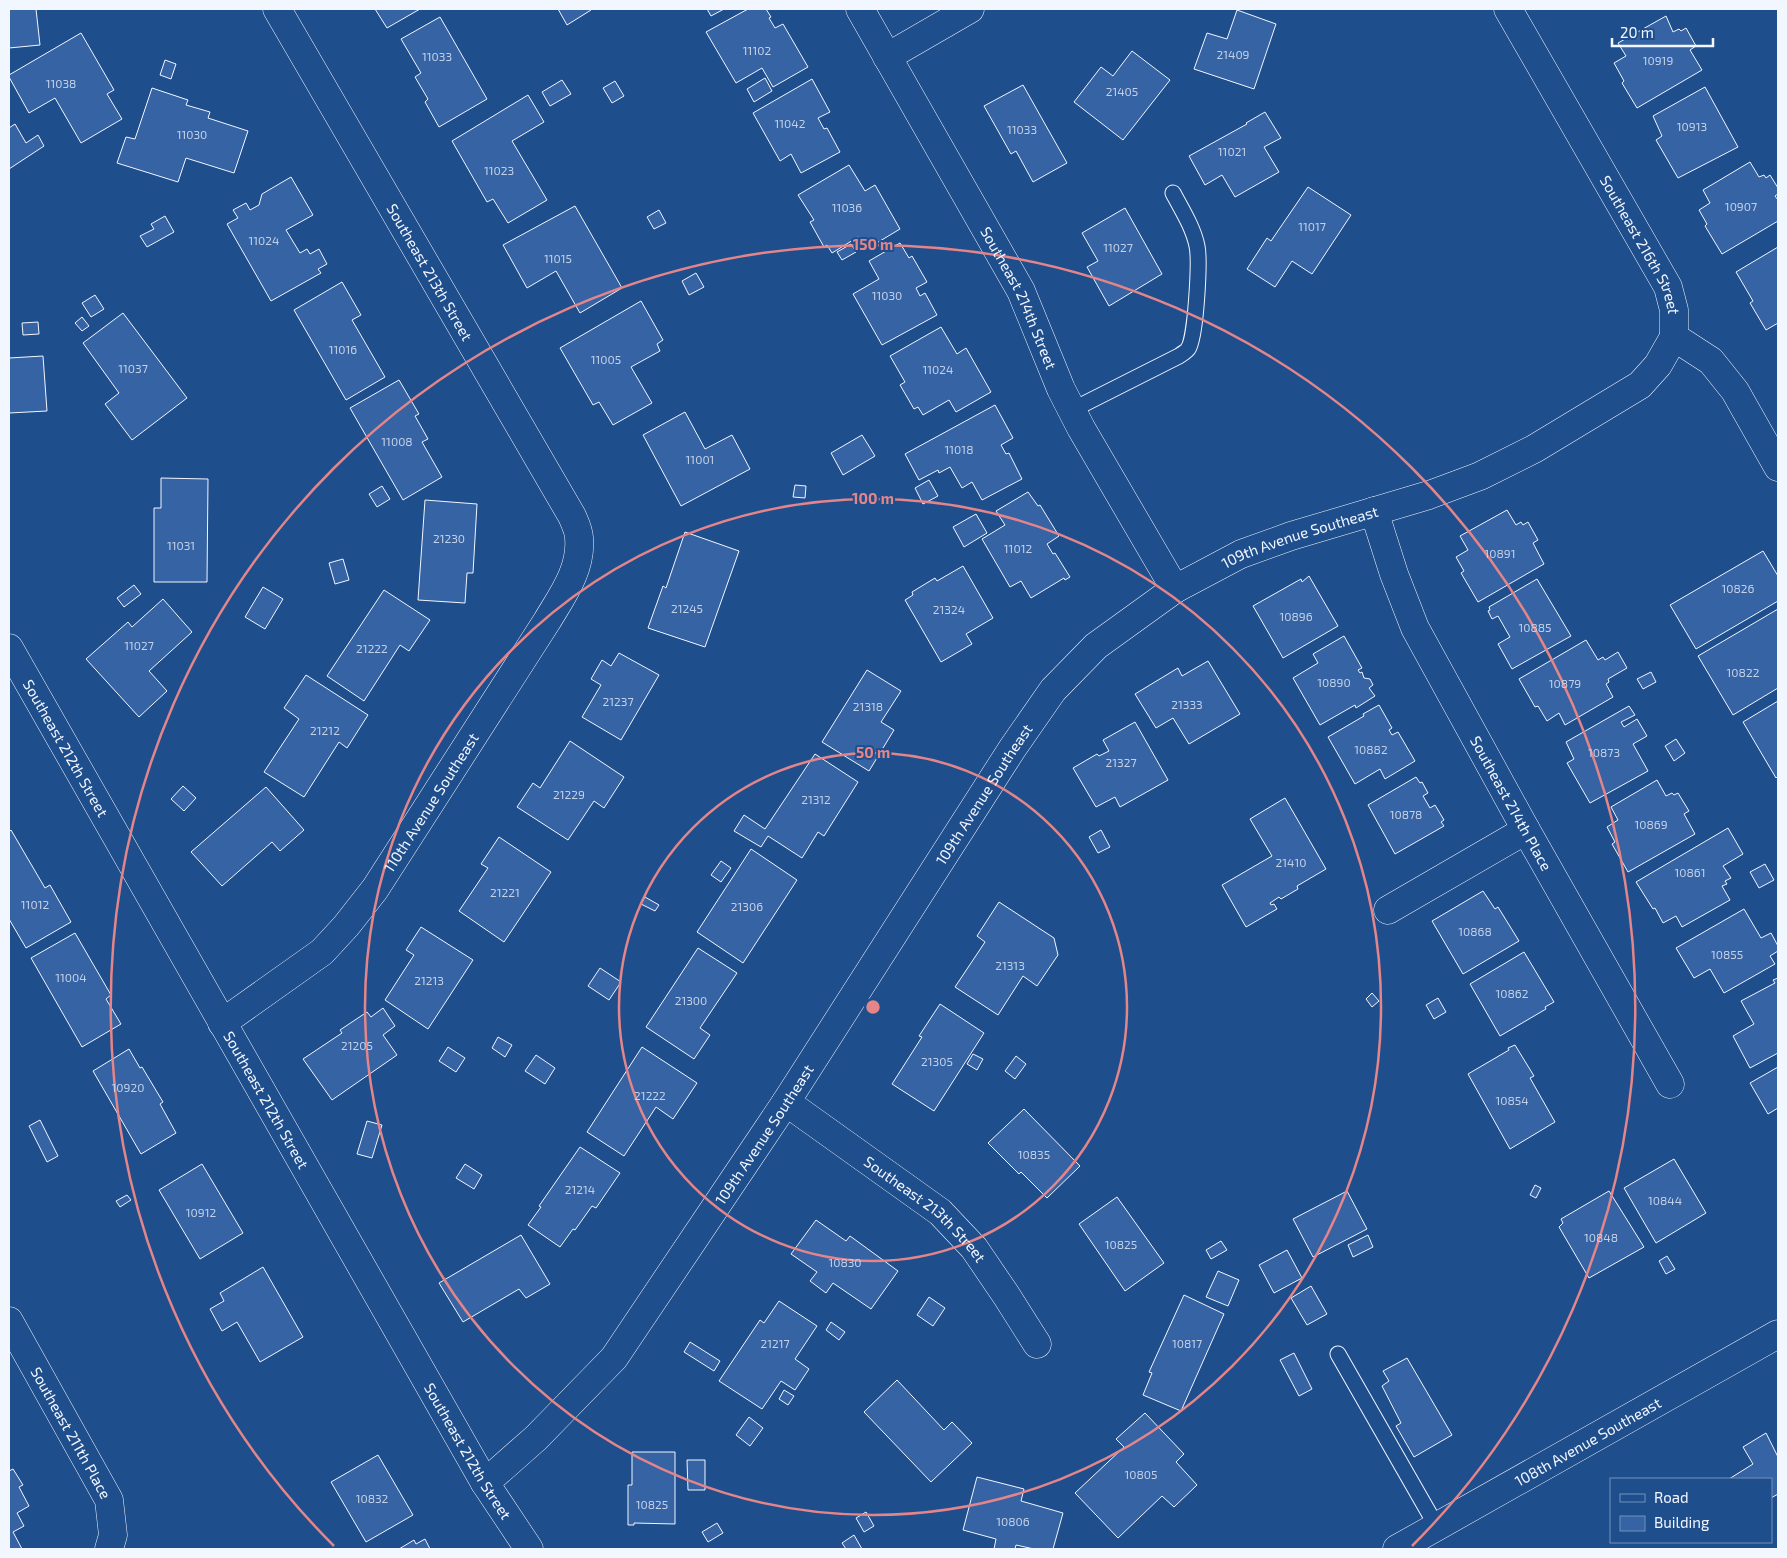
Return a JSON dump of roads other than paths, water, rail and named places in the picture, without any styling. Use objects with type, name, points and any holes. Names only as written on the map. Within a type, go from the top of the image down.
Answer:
[{"type":"street","name":"Southeast 213th Street","points":[[277,9],[572,516],[579,537]]},
{"type":"street","name":"Southeast 214th Street","points":[[860,9],[1021,291],[1061,389],[1175,589]]},
{"type":"street","points":[[887,57],[970,9]]},
{"type":"street","name":"Southeast 216th Street","points":[[1508,9],[1668,287],[1674,310],[1674,337],[1712,360],[1735,391],[1778,467]]},
{"type":"street","name":"109th Avenue Southeast","points":[[485,1483],[536,1438],[614,1358],[786,1102],[1012,749],[1053,690],[1096,646],[1175,589],[1241,554],[1291,536],[1429,495],[1480,476],[1534,449],[1640,385],[1658,365],[1674,337]]},
{"type":"street","name":"Southeast 214th Place","points":[[1374,511],[1394,574],[1415,628],[1526,830],[1670,1084]]},
{"type":"street","name":"110th Avenue Southeast","points":[[222,1023],[322,952],[346,926],[375,889],[571,582],[579,554],[579,537]]},
{"type":"street","name":"Southeast 212th Street","points":[[9,648],[485,1483],[529,1549]]},
{"type":"street","points":[[1388,910],[1526,830]]},
{"type":"street","name":"Southeast 213th Street","points":[[786,1102],[940,1212],[974,1248],[1037,1344]]},
{"type":"street","name":"Southeast 211th Place","points":[[9,1321],[109,1500],[113,1535],[109,1549]]},
{"type":"street","name":"108th Avenue Southeast","points":[[1397,1549],[1778,1334]]},
{"type":"lane","points":[[1072,410],[1179,356],[1188,349],[1194,325],[1198,247],[1173,194]]},
{"type":"lane","points":[[1338,1354],[1437,1527]]}]
